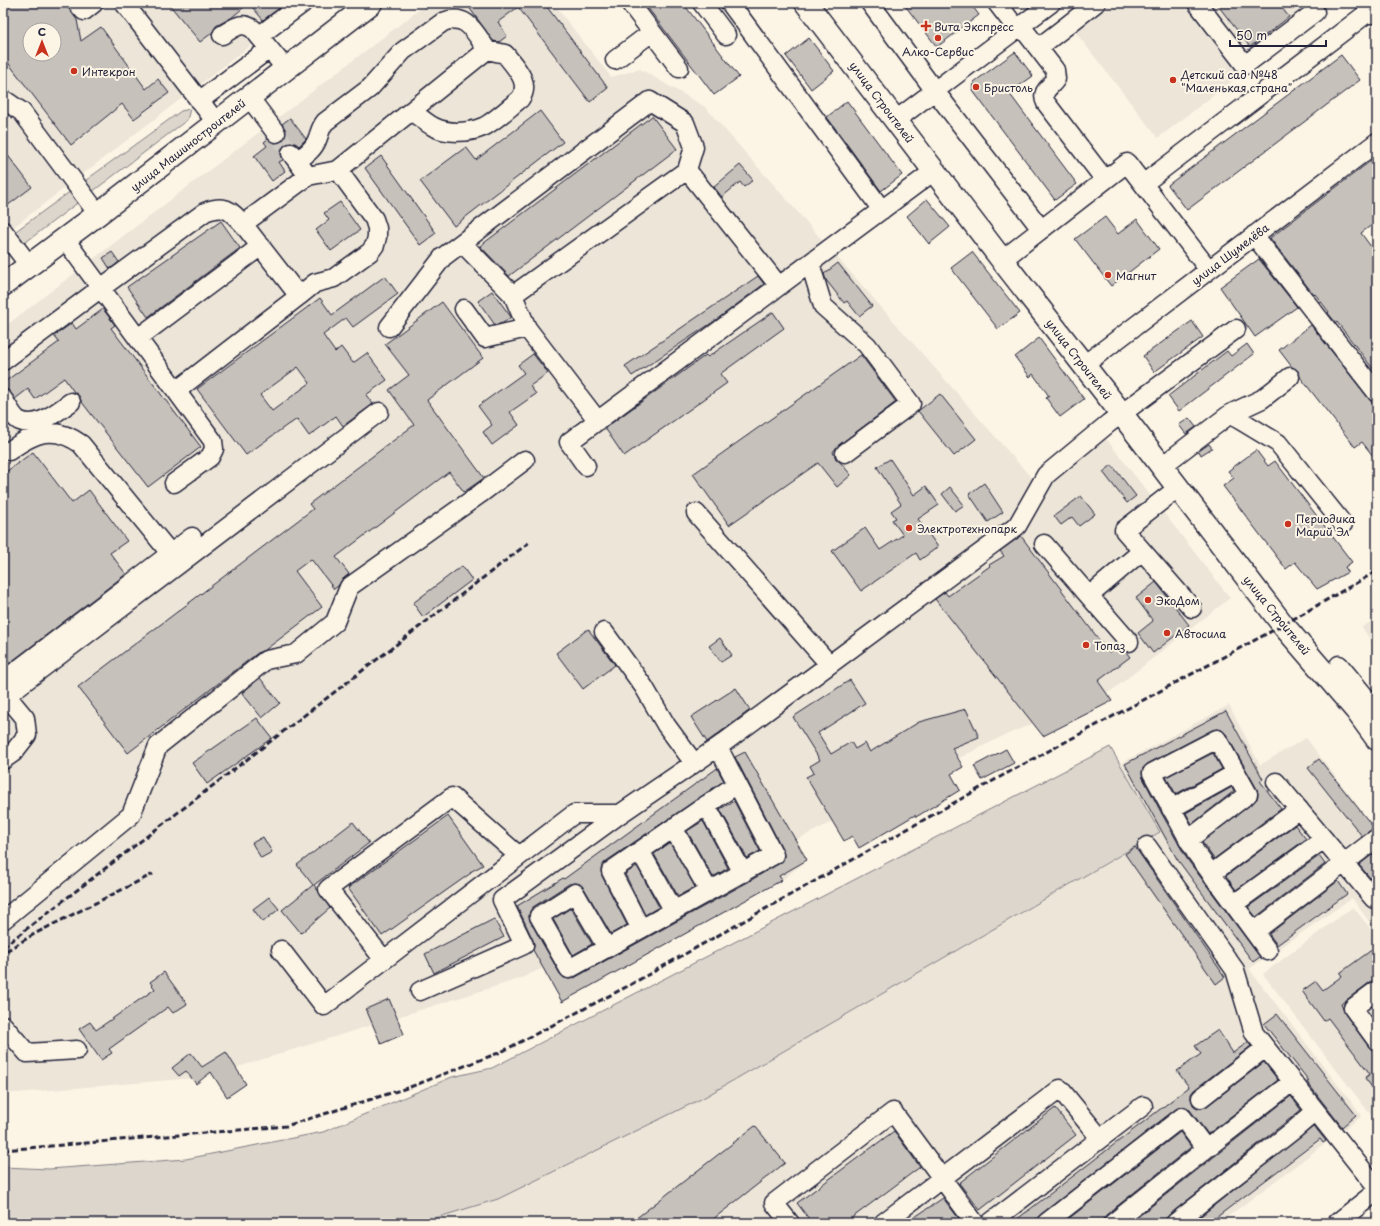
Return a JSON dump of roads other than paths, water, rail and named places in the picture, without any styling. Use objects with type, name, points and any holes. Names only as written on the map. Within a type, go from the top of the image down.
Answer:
[{"type":"main road","name":"улица Машиностроителей","points":[[3,285],[98,214],[371,3]]},
{"type":"main road","name":"улица Строителей","points":[[806,3],[1283,625],[1366,711],[1377,719]]},
{"type":"main road","name":"улица Строителей","points":[[1366,711],[1377,739]]},
{"type":"street","points":[[77,3],[84,11],[94,3]]},
{"type":"street","points":[[124,3],[216,122]]},
{"type":"street","points":[[199,101],[264,42],[303,3]]},
{"type":"street","points":[[630,3],[679,68]]},
{"type":"street","points":[[702,3],[726,35]]},
{"type":"street","points":[[730,3],[882,210]]},
{"type":"street","points":[[870,3],[935,91],[1041,229]]},
{"type":"street","points":[[997,3],[1038,48],[1055,70],[1056,79],[1044,94],[1046,103],[1105,180]]},
{"type":"street","points":[[896,120],[1052,3]]},
{"type":"street","points":[[1038,48],[1096,3]]},
{"type":"street","points":[[1197,3],[1245,66],[1317,6]]},
{"type":"street","points":[[1143,184],[1369,15]]},
{"type":"street","points":[[308,176],[294,157],[310,152],[315,146],[320,130],[325,122],[370,88],[403,51],[443,22],[456,19],[468,24],[487,50],[506,54],[524,80],[525,90],[520,99],[484,127],[461,131],[448,131],[435,127],[411,111]]},
{"type":"street","points":[[222,36],[237,25],[246,24],[253,29],[286,69]]},
{"type":"street","points":[[616,60],[652,32]]},
{"type":"street","points":[[243,224],[308,176],[338,170],[487,50]]},
{"type":"street","points":[[250,97],[276,133]]},
{"type":"street","points":[[3,99],[22,112],[98,214]]},
{"type":"street","points":[[389,327],[443,257],[650,101],[684,123],[694,147],[688,170],[513,295]]},
{"type":"street","name":"улица Шумелёва","points":[[1084,365],[1377,142]]},
{"type":"street","points":[[1002,260],[1127,163],[1209,270]]},
{"type":"street","points":[[176,390],[315,283],[334,278],[370,252],[375,245],[377,237],[374,219],[338,170]]},
{"type":"street","points":[[688,170],[779,286]]},
{"type":"street","points":[[586,466],[569,442],[934,171]]},
{"type":"street","points":[[3,361],[205,212],[212,209],[231,211],[261,246],[299,296]]},
{"type":"street","points":[[3,231],[29,265]]},
{"type":"street","points":[[1254,235],[1377,393]]},
{"type":"street","points":[[64,238],[213,441],[214,449],[210,457],[174,483]]},
{"type":"street","points":[[462,244],[513,295],[527,328],[598,421]]},
{"type":"street","points":[[138,338],[261,246]]},
{"type":"street","points":[[810,263],[823,306],[867,345],[911,404],[845,453]]},
{"type":"street","points":[[464,309],[485,338],[527,328]]},
{"type":"street","points":[[420,991],[524,945],[502,900],[620,814],[718,747],[1016,526],[1046,475],[1121,414],[1236,329]]},
{"type":"street","points":[[1162,466],[1230,414],[1262,399],[1290,378]]},
{"type":"street","points":[[3,399],[15,417],[20,421],[26,422],[40,421],[47,418],[71,402]]},
{"type":"street","points":[[4,691],[379,412]]},
{"type":"street","points":[[1230,414],[1278,444],[1343,524]]},
{"type":"street","points":[[5,450],[35,435],[47,433],[55,433],[74,439],[81,444],[170,554]]},
{"type":"street","points":[[3,920],[131,815],[158,746],[266,660],[296,654],[335,622],[349,587],[480,494],[525,460]]},
{"type":"street","points":[[1178,488],[1124,530],[1192,608]]},
{"type":"street","points":[[696,512],[829,664]]},
{"type":"street","points":[[4,691],[192,537]]},
{"type":"street","points":[[1044,544],[1129,642]]},
{"type":"street","points":[[1089,596],[1142,551]]},
{"type":"street","points":[[604,632],[644,687],[666,725],[694,763]]},
{"type":"street","points":[[1339,665],[1366,711]]},
{"type":"street","points":[[3,760],[13,753],[27,735],[25,718],[4,691]]},
{"type":"street","points":[[1188,840],[1248,794],[1217,739],[1152,773],[1171,809],[1188,840],[1196,854],[1268,951]]},
{"type":"street","points":[[607,948],[774,855],[718,747]]},
{"type":"street","points":[[1171,809],[1236,773]]},
{"type":"street","points":[[1276,782],[1374,899]]},
{"type":"street","points":[[641,929],[611,872],[737,784]]},
{"type":"street","points":[[384,960],[328,889],[452,797],[519,856]]},
{"type":"street","points":[[706,805],[743,872]]},
{"type":"street","points":[[1211,874],[1299,809]]},
{"type":"street","points":[[282,950],[324,1006],[574,814],[620,814]]},
{"type":"street","points":[[673,828],[709,891]]},
{"type":"street","points":[[1254,932],[1377,838]]},
{"type":"street","points":[[1234,904],[1324,839]]},
{"type":"street","points":[[1147,846],[1235,970],[1254,1033],[1377,1188]]},
{"type":"street","points":[[640,851],[674,911]]},
{"type":"street","points":[[1377,990],[1353,1008],[1377,1041]]},
{"type":"street","points":[[3,1025],[27,1053],[78,1050]]},
{"type":"street","points":[[1202,1098],[1265,1048]]},
{"type":"street","points":[[1113,1223],[1292,1082]]},
{"type":"street","points":[[883,1223],[1060,1089],[1100,1138]]},
{"type":"street","points":[[990,1223],[1143,1106]]},
{"type":"street","points":[[1175,1223],[1316,1111]]},
{"type":"street","points":[[790,1223],[774,1203],[894,1112],[975,1223]]},
{"type":"street","points":[[1046,1223],[1182,1117],[1206,1149]]},
{"type":"street","points":[[1337,1223],[1377,1192]]},
{"type":"tunnel","points":[[276,133],[291,153]]},
{"type":"railway","points":[[3,947],[531,541]]},
{"type":"railway","points":[[3,1150],[286,1126],[410,1087],[501,1052],[628,986],[1000,777],[1283,625],[1377,571]]},
{"type":"railway","points":[[6,951],[36,933],[153,874]]},
{"type":"place","name":"Вита Экспресс","points":[[926,26]]},
{"type":"place","name":"Алко-Сервис","points":[[938,38]]},
{"type":"place","name":"Интекрон","points":[[74,71]]},
{"type":"place","name":"Детский сад №48 \"Маленькая страна\"","points":[[1173,80]]},
{"type":"place","name":"Бристоль","points":[[976,87]]},
{"type":"place","name":"Магнит","points":[[1108,275]]},
{"type":"place","name":"Периодика Марий Эл","points":[[1288,524]]},
{"type":"place","name":"Электротехнопарк","points":[[909,528]]},
{"type":"place","name":"ЭкоДом","points":[[1148,600]]},
{"type":"place","name":"Автосила","points":[[1167,633]]},
{"type":"place","name":"Топаз","points":[[1086,645]]}]
